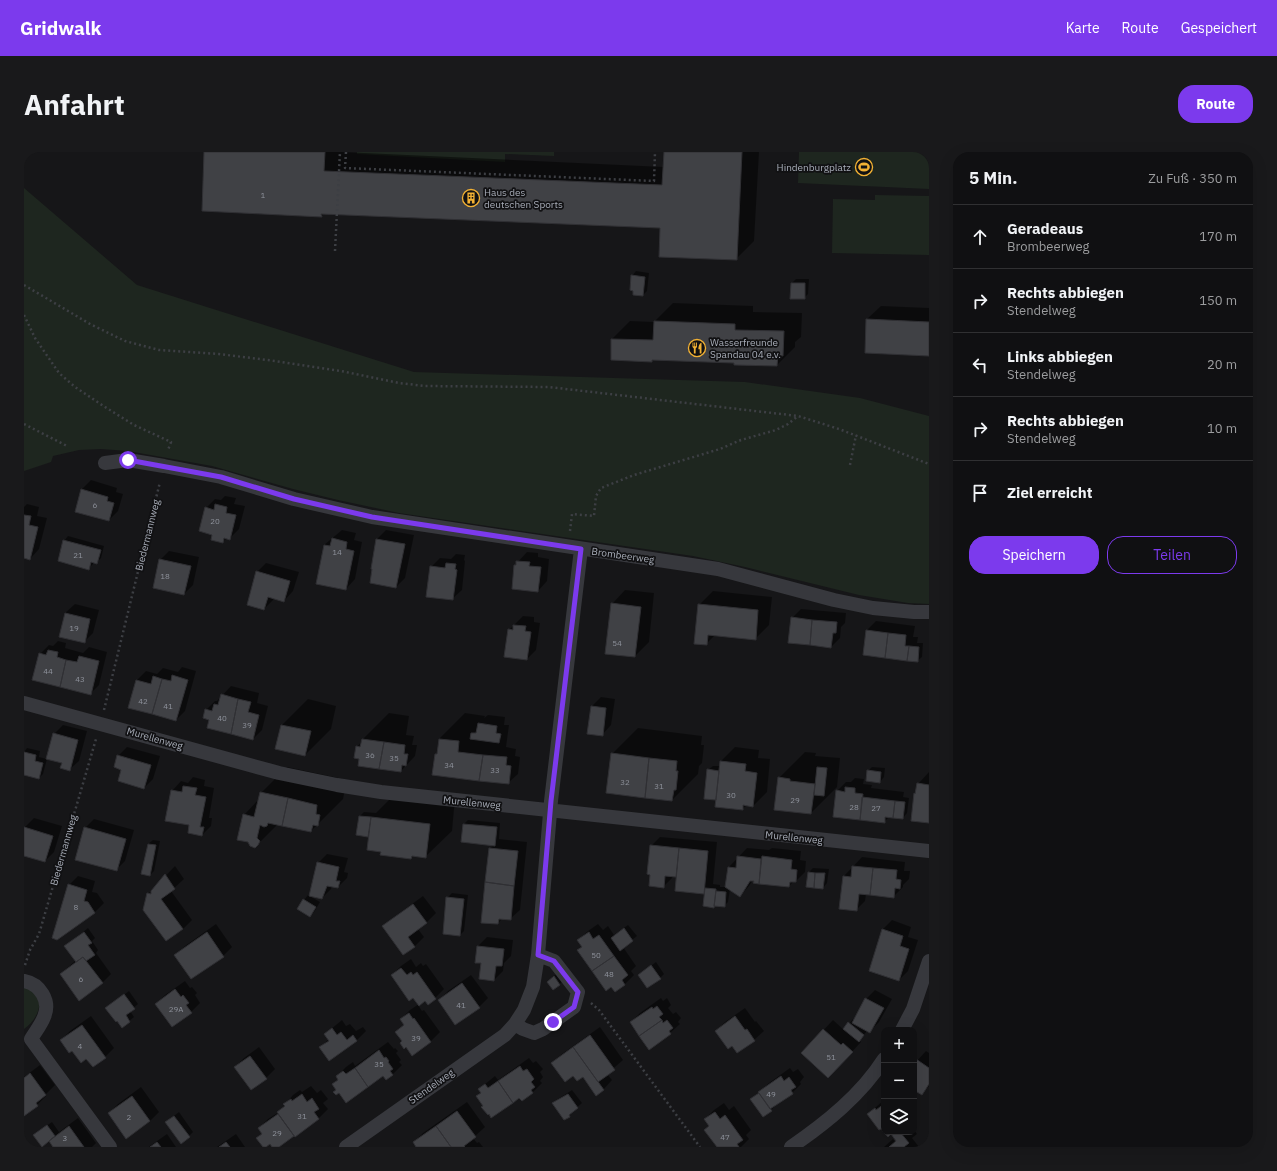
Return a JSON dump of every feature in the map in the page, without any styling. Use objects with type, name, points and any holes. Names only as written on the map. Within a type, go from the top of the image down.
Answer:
[{"type":"street","name":"Brombeerweg","points":[[105,464],[128,460],[164,466],[221,477],[294,499],[366,515],[718,569],[834,600],[873,608],[929,612]]},
{"type":"street","name":"Stendelweg","points":[[346,1147],[505,1035],[515,1024],[524,1010],[533,987],[538,955],[550,810],[581,549]]},
{"type":"street","name":"Murellenweg","points":[[24,703],[279,773],[337,785],[381,792],[929,851]]},
{"type":"street","points":[[515,1024],[534,1033],[543,1030],[574,1007],[578,992],[554,961],[538,955]]},
{"type":"street","points":[[904,1027],[913,1009],[929,961]]},
{"type":"street","points":[[24,980],[33,983],[39,988],[46,1001],[44,1016],[28,1040],[110,1147]]},
{"type":"street","points":[[791,1147],[828,1120],[855,1096],[882,1063]]},
{"type":"path","points":[[335,251],[340,152]]},
{"type":"path","points":[[346,152],[346,168]]},
{"type":"path","points":[[339,168],[654,181],[655,152]]},
{"type":"path","points":[[24,285],[90,324],[125,341],[159,350],[219,354],[275,361],[341,371],[399,383],[425,386],[549,387],[798,416],[856,435],[929,464]]},
{"type":"path","points":[[24,315],[35,338],[59,373],[104,407],[134,425],[171,442],[169,450]]},
{"type":"path","points":[[569,538],[572,514],[594,516],[596,496],[601,488],[634,475],[776,430],[788,424],[798,416]]},
{"type":"path","points":[[24,424],[67,446]]},
{"type":"path","points":[[850,466],[856,435]]},
{"type":"path","name":"Biedermannweg","points":[[103,713],[160,481]]},
{"type":"path","name":"Biedermannweg","points":[[24,968],[30,950],[39,934],[96,739]]},
{"type":"path","points":[[578,992],[599,1010],[700,1147]]},
{"type":"shaded area","points":[[357,152],[554,152],[554,156],[505,154],[505,162],[357,154]]},
{"type":"shaded area","name":"Hindenburgplatz","points":[[799,152],[929,152],[929,189],[798,183]]},
{"type":"shaded area","points":[[24,188],[137,285],[414,372],[745,382],[860,398],[929,416],[929,604],[908,603],[859,595],[693,556],[399,513],[293,489],[212,466],[128,451],[101,449],[79,450],[53,456],[51,462],[24,471]]},
{"type":"shaded area","points":[[875,195],[929,196],[929,255],[832,253],[833,199],[875,200]]},
{"type":"shaded area","points":[[24,987],[33,991],[37,996],[39,1006],[38,1012],[32,1022],[24,1029]]},
{"type":"building","name":"Haus des deutschen Sports","points":[[204,152],[325,152],[324,171],[662,185],[664,152],[742,152],[737,260],[659,257],[660,228],[321,214],[322,217],[202,211]]},
{"type":"building","points":[[631,275],[645,277],[643,296],[633,295],[633,291],[630,290]]},
{"type":"building","points":[[791,283],[805,283],[805,299],[790,299]]},
{"type":"building","points":[[866,319],[929,322],[929,356],[865,353]]},
{"type":"building","name":"Wasserfreunde Spandau 04 e.v.","points":[[654,321],[735,324],[735,330],[784,331],[783,356],[778,355],[777,366],[652,360],[652,362],[611,360],[611,339],[653,340]]},
{"type":"building","points":[[81,489],[108,497],[107,501],[114,503],[109,521],[75,512]]},
{"type":"building","points":[[215,504],[227,507],[226,513],[236,515],[230,540],[224,538],[223,543],[211,540],[212,535],[199,531],[205,507],[214,510]]},
{"type":"building","points":[[24,515],[31,516],[29,525],[38,527],[30,560],[24,558]]},
{"type":"building","points":[[332,538],[347,542],[346,549],[354,551],[346,590],[316,584],[324,545],[330,546]]},
{"type":"building","points":[[376,539],[405,544],[396,588],[370,583]]},
{"type":"building","points":[[63,540],[101,550],[97,564],[91,562],[89,570],[58,561]]},
{"type":"building","points":[[159,559],[191,566],[184,595],[153,588]]},
{"type":"building","points":[[516,561],[530,562],[529,566],[541,567],[538,592],[512,589],[514,565],[516,565]]},
{"type":"building","points":[[446,563],[456,564],[455,569],[457,570],[453,600],[426,597],[430,566],[445,568]]},
{"type":"building","points":[[256,571],[290,581],[284,602],[268,597],[264,610],[247,605]]},
{"type":"building","points":[[611,603],[641,607],[635,657],[605,654]]},
{"type":"building","points":[[698,604],[758,610],[756,640],[708,635],[707,645],[694,644]]},
{"type":"building","points":[[65,613],[90,619],[85,643],[59,637]]},
{"type":"building","points":[[791,617],[812,620],[810,645],[788,643]]},
{"type":"building","points":[[812,620],[837,622],[836,633],[833,633],[831,648],[810,645]]},
{"type":"building","points":[[513,625],[526,626],[525,631],[531,632],[527,660],[504,657],[508,629],[513,630]]},
{"type":"building","points":[[866,630],[888,633],[885,658],[863,655]]},
{"type":"building","points":[[888,633],[906,635],[905,646],[909,646],[907,661],[885,658]]},
{"type":"building","points":[[909,646],[919,647],[918,662],[907,661]]},
{"type":"building","points":[[48,650],[58,652],[57,657],[66,660],[60,687],[32,680],[39,653],[46,655]]},
{"type":"building","points":[[79,656],[99,661],[91,695],[60,687],[66,660],[77,662]]},
{"type":"building","points":[[172,675],[188,680],[176,721],[152,714],[162,679],[171,681]]},
{"type":"building","points":[[153,676],[162,679],[152,714],[128,708],[136,680],[151,684]]},
{"type":"building","points":[[221,694],[238,699],[231,734],[207,728],[209,720],[203,718],[205,709],[212,711],[214,704],[218,705]]},
{"type":"building","points":[[238,699],[251,702],[248,712],[259,715],[253,740],[231,734]]},
{"type":"building","points":[[591,706],[606,708],[603,736],[587,734]]},
{"type":"building","points":[[478,723],[497,726],[496,733],[501,734],[499,743],[470,739],[471,733],[476,733]]},
{"type":"building","points":[[281,725],[311,731],[305,756],[275,749]]},
{"type":"building","points":[[53,733],[78,740],[70,771],[60,768],[62,763],[46,759]]},
{"type":"building","points":[[362,739],[384,742],[379,769],[358,766],[359,759],[354,758],[356,746],[360,747]]},
{"type":"building","points":[[439,739],[459,741],[458,752],[483,755],[479,781],[432,775]]},
{"type":"building","points":[[384,742],[405,745],[404,754],[408,754],[406,766],[402,765],[401,772],[379,769]]},
{"type":"building","points":[[24,752],[36,755],[35,761],[43,763],[39,779],[24,775]]},
{"type":"building","points":[[611,753],[649,758],[645,798],[606,793]]},
{"type":"building","points":[[117,755],[151,765],[144,789],[118,781],[121,770],[114,767]]},
{"type":"building","points":[[483,755],[507,757],[506,765],[511,766],[509,784],[479,781]]},
{"type":"building","points":[[649,758],[677,761],[676,771],[678,771],[676,790],[674,790],[672,801],[645,798]]},
{"type":"building","points":[[720,761],[746,764],[745,771],[757,773],[753,807],[743,805],[743,810],[715,807]]},
{"type":"building","points":[[817,767],[827,768],[824,796],[814,795]]},
{"type":"building","points":[[707,769],[719,771],[716,800],[704,799]]},
{"type":"building","points":[[867,770],[881,772],[880,783],[866,781]]},
{"type":"building","points":[[778,777],[790,779],[790,781],[815,784],[811,814],[774,810]]},
{"type":"building","points":[[917,783],[929,785],[929,823],[911,821],[914,793],[915,794]]},
{"type":"building","points":[[183,786],[197,788],[195,795],[206,797],[200,827],[204,827],[202,836],[188,833],[189,825],[165,821],[171,790],[182,792]]},
{"type":"building","points":[[845,787],[855,788],[855,793],[863,794],[860,820],[833,817],[836,790],[845,792]]},
{"type":"building","points":[[260,792],[288,798],[282,826],[268,823],[267,826],[264,827],[260,825],[257,838],[260,841],[255,848],[250,846],[248,842],[237,840],[243,814],[254,817]]},
{"type":"building","points":[[862,797],[895,801],[893,818],[885,817],[885,823],[860,820]]},
{"type":"building","points":[[288,798],[317,805],[316,814],[320,815],[318,826],[313,825],[311,832],[282,826]]},
{"type":"building","points":[[895,801],[905,802],[903,819],[893,818]]},
{"type":"building","points":[[359,816],[371,817],[368,837],[356,835]]},
{"type":"building","points":[[371,817],[430,824],[426,858],[412,856],[411,859],[380,855],[381,852],[367,850]]},
{"type":"building","points":[[463,824],[497,827],[495,846],[461,842]]},
{"type":"building","points":[[24,827],[53,836],[45,862],[24,856]]},
{"type":"building","points":[[84,827],[126,839],[117,871],[75,860]]},
{"type":"building","points":[[148,844],[156,845],[150,876],[141,874]]},
{"type":"building","points":[[650,845],[679,848],[676,877],[665,876],[664,888],[649,886],[650,875],[647,874]]},
{"type":"building","points":[[489,848],[518,851],[514,886],[485,882]]},
{"type":"building","points":[[679,848],[708,851],[704,894],[675,891]]},
{"type":"building","points":[[737,856],[761,859],[759,884],[753,883],[754,881],[750,881],[740,897],[725,887],[728,867],[736,868]]},
{"type":"building","points":[[762,856],[792,860],[791,869],[797,870],[796,882],[790,882],[789,887],[759,884]]},
{"type":"building","points":[[317,862],[339,867],[336,881],[340,881],[338,888],[327,886],[322,899],[309,896]]},
{"type":"building","points":[[852,866],[873,868],[870,895],[859,894],[857,911],[839,909],[843,876],[851,877]]},
{"type":"building","points":[[873,868],[897,870],[896,879],[901,880],[900,889],[895,888],[894,898],[870,895]]},
{"type":"building","points":[[808,872],[815,873],[814,888],[806,887]]},
{"type":"building","points":[[815,873],[825,873],[823,889],[814,888]]},
{"type":"building","points":[[165,874],[175,889],[161,899],[183,929],[166,941],[143,910],[147,893],[151,894],[151,891]]},
{"type":"building","points":[[485,882],[514,886],[511,920],[499,919],[498,924],[481,923]]},
{"type":"building","points":[[68,884],[87,890],[84,901],[88,902],[95,913],[57,940],[52,938]]},
{"type":"building","points":[[705,888],[716,889],[714,908],[703,906]]},
{"type":"building","points":[[716,891],[726,892],[725,907],[714,906]]},
{"type":"building","points":[[446,897],[464,899],[460,936],[443,934]]},
{"type":"building","points":[[303,899],[316,907],[310,917],[297,909]]},
{"type":"building","points":[[413,904],[427,923],[408,937],[415,947],[403,955],[382,926]]},
{"type":"building","points":[[624,928],[633,941],[620,951],[611,938]]},
{"type":"building","points":[[882,929],[903,936],[900,946],[909,949],[899,981],[869,971]]},
{"type":"building","points":[[84,932],[92,943],[88,945],[95,955],[86,961],[83,957],[76,962],[64,946]]},
{"type":"building","points":[[207,932],[224,957],[191,979],[174,955]]},
{"type":"building","points":[[589,932],[593,939],[599,935],[614,956],[592,971],[577,950],[582,947],[577,940]]},
{"type":"building","points":[[477,946],[504,949],[502,966],[496,966],[494,981],[479,979],[481,963],[475,963]]},
{"type":"building","points":[[614,956],[628,975],[622,980],[625,985],[615,992],[611,987],[606,991],[592,971]]},
{"type":"building","points":[[83,957],[103,983],[79,1001],[60,974]]},
{"type":"building","points":[[651,965],[661,979],[647,988],[638,975]]},
{"type":"building","points":[[401,968],[407,975],[411,972],[413,975],[417,972],[436,999],[428,1005],[425,1001],[419,1006],[413,998],[409,1001],[391,975]]},
{"type":"building","points":[[554,976],[560,985],[553,990],[547,982]]},
{"type":"building","points":[[462,983],[480,1008],[455,1025],[438,1000]]},
{"type":"building","points":[[175,989],[181,997],[183,995],[189,1003],[186,1005],[192,1013],[172,1027],[155,1004]]},
{"type":"building","points":[[124,994],[135,1009],[126,1015],[130,1022],[122,1028],[105,1008]]},
{"type":"building","points":[[865,998],[884,1008],[870,1033],[852,1023]]},
{"type":"building","points":[[657,1006],[663,1014],[659,1017],[662,1020],[639,1036],[630,1022],[652,1007],[653,1009]]},
{"type":"building","points":[[409,1013],[431,1042],[412,1056],[406,1047],[404,1049],[400,1043],[402,1041],[395,1032],[404,1025],[400,1019]]},
{"type":"building","points":[[735,1016],[745,1030],[747,1029],[755,1041],[737,1053],[732,1046],[728,1049],[715,1031]]},
{"type":"building","points":[[662,1020],[663,1023],[667,1020],[673,1028],[669,1031],[671,1034],[649,1050],[639,1036]]},
{"type":"building","points":[[848,1022],[864,1035],[859,1042],[843,1029]]},
{"type":"building","points":[[82,1025],[106,1058],[93,1067],[86,1059],[81,1063],[72,1051],[69,1053],[60,1040]]},
{"type":"building","points":[[332,1028],[337,1035],[341,1032],[347,1040],[353,1035],[357,1041],[329,1061],[319,1047],[329,1041],[324,1034]]},
{"type":"building","points":[[823,1029],[841,1045],[843,1043],[853,1052],[828,1078],[801,1053]]},
{"type":"building","points":[[590,1035],[615,1070],[598,1082],[573,1047]]},
{"type":"building","points":[[573,1047],[604,1090],[596,1096],[583,1077],[577,1081],[573,1076],[565,1082],[551,1063]]},
{"type":"building","points":[[379,1050],[384,1058],[386,1057],[389,1061],[388,1062],[393,1069],[390,1071],[393,1075],[386,1080],[383,1076],[368,1087],[355,1068]]},
{"type":"building","points":[[250,1056],[267,1079],[251,1090],[234,1067]]},
{"type":"building","points":[[917,1060],[929,1068],[929,1084],[922,1095],[917,1092]]},
{"type":"building","points":[[520,1066],[523,1071],[527,1069],[534,1079],[531,1082],[535,1087],[531,1090],[533,1093],[522,1101],[519,1098],[513,1103],[498,1081]]},
{"type":"building","points":[[355,1068],[368,1087],[346,1103],[339,1093],[336,1095],[333,1092],[336,1090],[332,1084],[338,1080],[336,1076],[343,1071],[346,1074]]},
{"type":"building","points":[[30,1073],[46,1095],[36,1103],[38,1106],[24,1116],[24,1078]]},
{"type":"building","points":[[781,1076],[784,1081],[789,1077],[796,1087],[791,1090],[793,1094],[770,1109],[758,1092]]},
{"type":"building","points":[[498,1081],[513,1103],[491,1118],[489,1114],[488,1115],[481,1107],[483,1106],[476,1096],[481,1093],[478,1089],[485,1084],[488,1088]]},
{"type":"building","points":[[759,1093],[772,1111],[763,1117],[750,1099]]},
{"type":"building","points":[[302,1094],[307,1102],[312,1098],[319,1109],[314,1112],[319,1119],[295,1137],[277,1112],[285,1106],[283,1104],[291,1099],[292,1101]]},
{"type":"building","points":[[568,1094],[578,1108],[569,1115],[570,1117],[564,1120],[552,1103]]},
{"type":"building","points":[[132,1096],[150,1121],[126,1139],[108,1113]]},
{"type":"building","points":[[881,1106],[881,1129],[879,1130],[867,1114],[875,1108],[876,1110]]},
{"type":"building","points":[[457,1111],[476,1137],[464,1146],[465,1147],[451,1147],[436,1126]]},
{"type":"building","points":[[715,1112],[720,1119],[725,1115],[743,1140],[737,1144],[739,1147],[717,1147],[704,1130],[709,1126],[704,1119]]},
{"type":"building","points":[[278,1114],[294,1136],[279,1147],[272,1147],[270,1144],[263,1147],[256,1138],[262,1134],[258,1128]]},
{"type":"building","points":[[174,1116],[190,1137],[181,1144],[165,1122]]},
{"type":"building","points":[[47,1125],[55,1136],[42,1147],[33,1135]]},
{"type":"building","points":[[69,1126],[84,1147],[53,1147],[49,1141]]},
{"type":"building","points":[[436,1126],[451,1147],[416,1147],[413,1142]]},
{"type":"building","points":[[892,1135],[902,1135],[909,1143],[904,1147],[889,1147],[896,1141]]},
{"type":"building","points":[[157,1142],[161,1147],[150,1147]]},
{"type":"building","points":[[226,1142],[230,1147],[219,1147]]},
{"type":"place","name":"Hindenburgplatz","points":[[864,167]]},
{"type":"place","name":"Haus des deutschen Sports","points":[[471,198]]},
{"type":"place","name":"Wasserfreunde Spandau 04 e.v.","points":[[697,348]]},
{"type":"route","points":[[128,460],[221,477],[294,499],[372,517],[581,549],[551,801],[538,955],[554,961],[578,992],[574,1007],[553,1022]]}]
